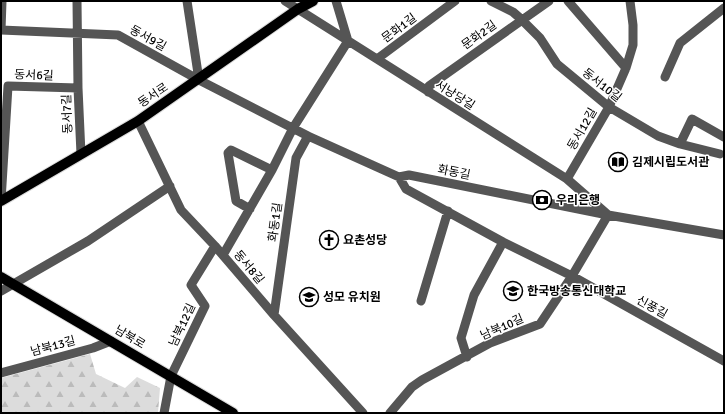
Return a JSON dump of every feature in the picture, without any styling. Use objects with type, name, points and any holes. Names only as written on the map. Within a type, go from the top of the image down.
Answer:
[{"type":"main road","name":"동서로","points":[[1,201],[138,121],[298,9],[314,1]]},
{"type":"main road","name":"남북로","points":[[1,277],[233,413]]},
{"type":"street","points":[[1,30],[2,1]]},
{"type":"street","name":"동서7길","points":[[77,1],[79,33],[78,88],[81,154]]},
{"type":"street","points":[[187,1],[198,80]]},
{"type":"street","name":"서낭당길","points":[[285,1],[567,179],[608,215]]},
{"type":"street","points":[[223,255],[272,170],[293,128],[348,41],[336,1]]},
{"type":"street","name":"문화1길","points":[[377,59],[455,1]]},
{"type":"street","name":"동서10길","points":[[491,1],[513,12],[521,19],[540,38],[557,64],[609,107],[658,136],[680,144],[720,154]]},
{"type":"street","name":"문화2길","points":[[428,92],[429,86],[521,19],[549,1]]},
{"type":"street","points":[[568,1],[626,68]]},
{"type":"street","name":"동서12길","points":[[567,179],[609,107],[626,68],[633,45],[633,25],[630,1]]},
{"type":"street","points":[[665,77],[680,43],[724,8]]},
{"type":"street","name":"동서9길","points":[[1,30],[118,35],[198,80]]},
{"type":"street","name":"화동길","points":[[198,80],[308,136],[399,177],[409,175],[608,215],[724,235]]},
{"type":"street","name":"동서6길","points":[[1,201],[8,86],[78,88]]},
{"type":"street","points":[[680,144],[692,119],[724,136]]},
{"type":"street","name":"동서8길","points":[[138,121],[181,210],[215,246],[274,315],[363,413]]},
{"type":"street","name":"화동1길","points":[[274,315],[296,158],[308,136]]},
{"type":"street","points":[[250,209],[236,201],[228,153],[231,150],[272,170]]},
{"type":"street","name":"신풍길","points":[[399,177],[406,189],[503,242],[572,276],[724,361]]},
{"type":"street","points":[[1,291],[88,241],[170,186]]},
{"type":"street","points":[[421,300],[448,211]]},
{"type":"street","name":"남북10길","points":[[390,413],[412,387],[422,380],[467,357],[490,343],[540,324],[572,276],[608,215]]},
{"type":"street","points":[[467,357],[461,338],[474,295],[503,242]]},
{"type":"street","name":"남북12길","points":[[171,376],[205,306],[191,285],[215,246]]},
{"type":"street","name":"남북13길","points":[[1,372],[93,348],[111,341]]},
{"type":"street","points":[[164,413],[171,376]]},
{"type":"green space","points":[[90,354],[96,374],[125,388],[137,377],[160,388],[158,413],[1,413],[1,378]]},
{"type":"place","name":"김제시립도서관","points":[[618,162]]},
{"type":"place","name":"우리은행","points":[[542,200]]},
{"type":"place","name":"요촌성당","points":[[329,240]]},
{"type":"place","name":"한국방송통신대학교","points":[[513,291]]},
{"type":"place","name":"성모 유치원","points":[[309,297]]}]
